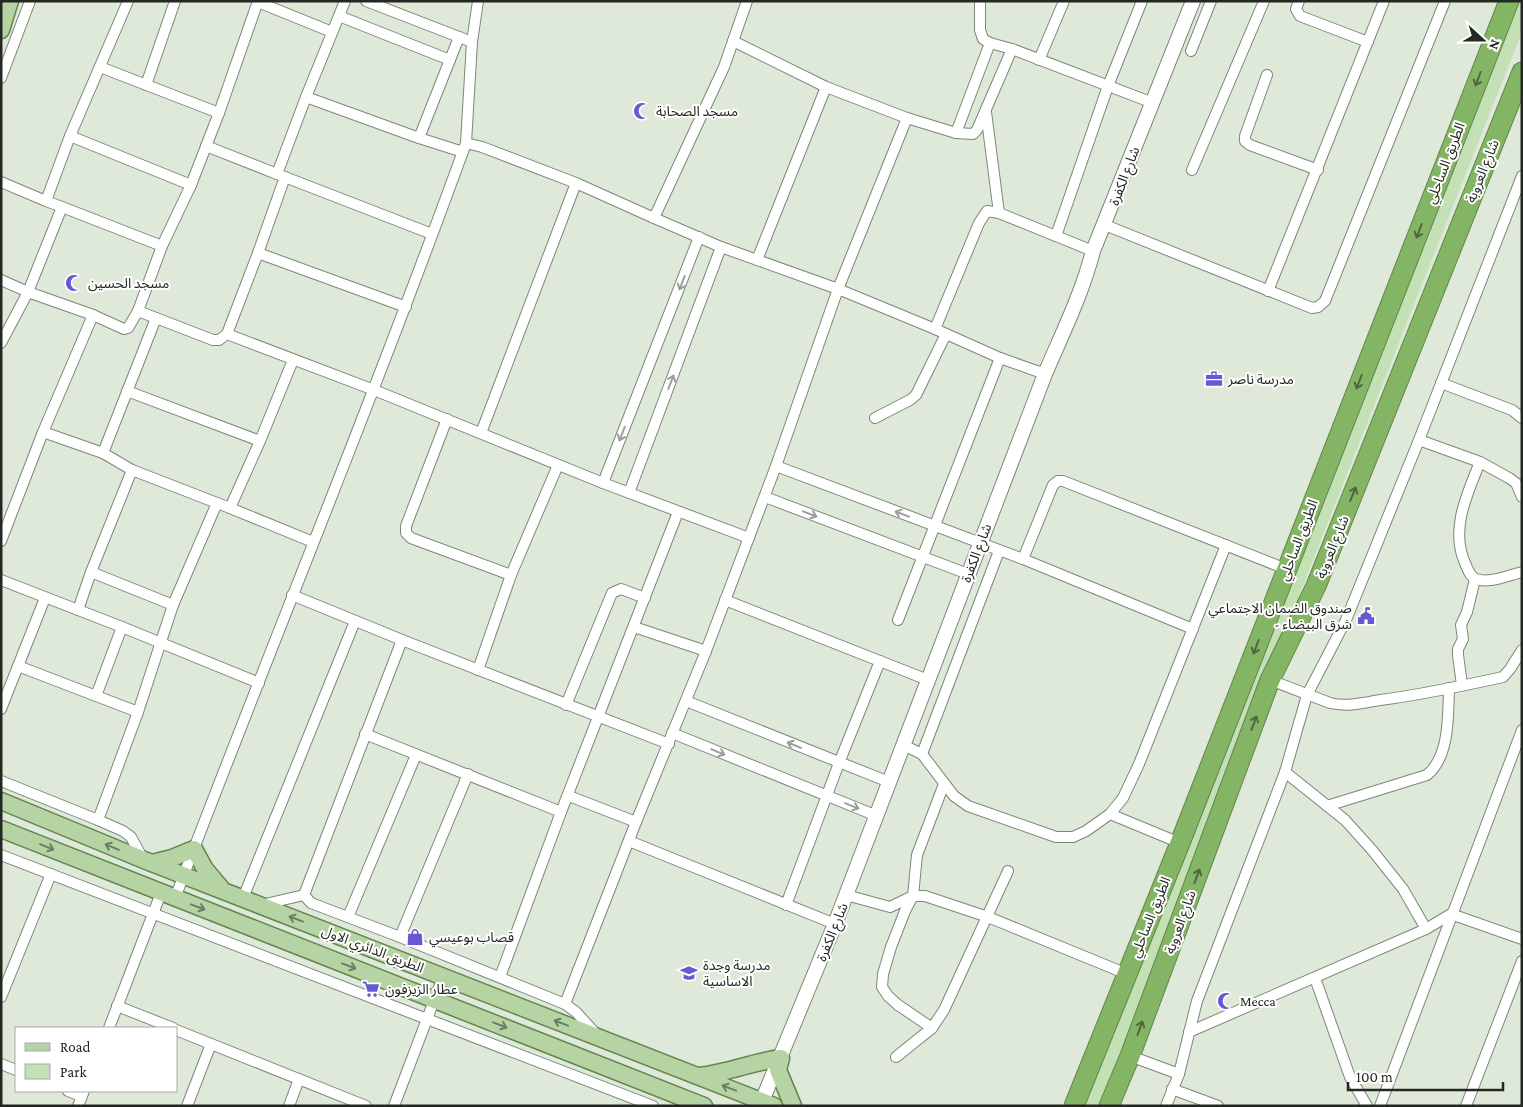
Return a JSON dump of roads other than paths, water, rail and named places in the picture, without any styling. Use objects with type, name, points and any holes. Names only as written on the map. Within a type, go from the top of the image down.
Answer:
[{"type":"highway","name":"الطريق الساحلي","points":[[1074,1106],[1180,843],[1508,1]]},
{"type":"highway","name":"شارع العروبة","points":[[1109,1106],[1130,1056],[1270,680],[1316,586],[1522,72]]},
{"type":"main road","points":[[1,30],[10,1]]},
{"type":"main road","name":"الطريق الدائري الاول","points":[[1,801],[148,861],[766,1104]]},
{"type":"main road","name":"الطريق الدائري الاول","points":[[1,829],[704,1106]]},
{"type":"main road","points":[[148,861],[172,858],[194,848],[205,869],[224,891]]},
{"type":"main road","points":[[696,1076],[722,1073],[761,1061],[781,1058],[778,1070],[793,1106]]},
{"type":"street","points":[[1,78],[30,1]]},
{"type":"street","points":[[46,201],[70,136],[128,1]]},
{"type":"street","points":[[146,85],[175,1]]},
{"type":"street","points":[[138,310],[213,340],[219,340],[227,334],[258,253],[306,96],[346,1]]},
{"type":"street","points":[[366,1],[472,42]]},
{"type":"street","points":[[109,1027],[153,913],[184,875],[406,307],[464,148],[472,42],[478,1]]},
{"type":"street","points":[[654,218],[724,66],[747,1]]},
{"type":"street","points":[[980,1],[980,30],[983,39],[1153,103]]},
{"type":"street","points":[[1039,60],[1064,1]]},
{"type":"street","points":[[1056,236],[1108,86],[1142,1]]},
{"type":"street","name":"شارع الكفرة","points":[[766,1104],[781,1058],[835,924],[1045,374],[1078,298],[1093,252],[1193,1]]},
{"type":"street","points":[[1191,52],[1211,1]]},
{"type":"street","points":[[1192,170],[1264,1]]},
{"type":"street","points":[[1299,1],[1296,9],[1300,16],[1368,42]]},
{"type":"street","points":[[1268,292],[1384,1]]},
{"type":"street","points":[[1105,225],[1268,292],[1312,308],[1318,307],[1324,301],[1445,1]]},
{"type":"street","points":[[1,280],[28,292],[93,315],[124,329],[128,328],[138,310],[162,246],[191,185],[219,113],[258,2],[332,32]]},
{"type":"street","points":[[339,16],[450,60]]},
{"type":"street","points":[[419,138],[459,37]]},
{"type":"street","points":[[733,41],[826,87],[907,118],[956,133],[973,134],[977,130],[1012,49]]},
{"type":"street","points":[[956,133],[990,43]]},
{"type":"street","points":[[100,67],[219,113]]},
{"type":"street","points":[[1267,75],[1245,136],[1245,142],[1318,170]]},
{"type":"street","points":[[757,260],[826,87]]},
{"type":"street","points":[[306,96],[419,138],[464,148],[482,147],[576,183],[722,248],[838,290],[935,328],[1000,358],[1045,374]]},
{"type":"street","points":[[986,110],[998,213]]},
{"type":"street","points":[[565,1004],[636,822],[706,651],[765,497],[838,290],[907,118]]},
{"type":"street","points":[[70,136],[191,185]]},
{"type":"street","points":[[206,146],[432,234]]},
{"type":"street","points":[[1166,1106],[1179,1074],[1201,992],[1285,772],[1307,695],[1346,620],[1419,440],[1522,176]]},
{"type":"street","points":[[1,182],[62,208],[162,246]]},
{"type":"street","points":[[481,434],[576,183]]},
{"type":"street","points":[[1,344],[28,292],[62,208]]},
{"type":"street","points":[[935,328],[982,216],[987,211],[998,213],[1093,252]]},
{"type":"street","points":[[603,483],[699,237]]},
{"type":"street","points":[[629,493],[722,248]]},
{"type":"street","points":[[258,253],[406,307]]},
{"type":"street","points":[[1,541],[6,512],[43,432],[93,315]]},
{"type":"street","points":[[103,453],[156,318]]},
{"type":"street","points":[[227,334],[374,390],[603,483],[749,538]]},
{"type":"street","points":[[875,418],[916,395],[946,334]]},
{"type":"street","points":[[898,620],[1000,358]]},
{"type":"street","points":[[230,508],[293,360]]},
{"type":"street","points":[[1441,383],[1512,410],[1522,418]]},
{"type":"street","points":[[127,391],[260,441]]},
{"type":"street","points":[[446,420],[406,526],[406,533],[411,538],[512,575]]},
{"type":"street","points":[[43,432],[103,453],[132,470],[313,542]]},
{"type":"street","points":[[1419,440],[1480,462],[1519,480],[1522,497]]},
{"type":"street","points":[[1480,462],[1462,507],[1459,533],[1462,558],[1470,574],[1475,579],[1486,580],[1522,572]]},
{"type":"street","points":[[478,670],[512,575],[558,465]]},
{"type":"street","points":[[776,466],[981,542],[1193,629]]},
{"type":"street","points":[[78,610],[91,572],[132,470]]},
{"type":"street","points":[[1023,559],[1053,485],[1058,481],[1063,481],[1286,569]]},
{"type":"street","points":[[765,497],[968,574]]},
{"type":"street","points":[[98,820],[138,712],[173,605],[217,503]]},
{"type":"street","points":[[500,977],[561,812],[569,796],[678,512]]},
{"type":"street","points":[[903,745],[922,754],[954,796],[968,806],[1056,837],[1073,837],[1086,831],[1110,814],[1124,798],[1226,545]]},
{"type":"street","points":[[922,754],[999,550]]},
{"type":"street","points":[[91,572],[173,605]]},
{"type":"street","points":[[1462,685],[1458,649],[1463,639],[1461,625],[1468,612],[1475,579]]},
{"type":"street","points":[[1,580],[259,683]]},
{"type":"street","points":[[566,705],[612,593],[621,589],[645,598]]},
{"type":"street","points":[[292,595],[668,744]]},
{"type":"street","points":[[1,709],[45,598]]},
{"type":"street","points":[[725,600],[928,680]]},
{"type":"street","points":[[243,898],[355,621]]},
{"type":"street","points":[[634,626],[706,651]]},
{"type":"street","points":[[96,696],[122,627]]},
{"type":"street","points":[[304,895],[402,640]]},
{"type":"street","points":[[1270,680],[1307,695],[1340,705],[1350,705],[1503,677],[1522,650]]},
{"type":"street","points":[[786,905],[839,763],[880,661]]},
{"type":"street","points":[[18,666],[138,712]]},
{"type":"street","points":[[1327,806],[1427,775],[1434,770],[1447,736],[1449,688]]},
{"type":"street","points":[[686,701],[889,782]]},
{"type":"street","points":[[1380,1106],[1522,730]]},
{"type":"street","points":[[365,734],[561,812]]},
{"type":"street","points":[[672,734],[876,816]]},
{"type":"street","points":[[348,917],[416,755]]},
{"type":"street","points":[[1285,772],[1345,820],[1372,850],[1403,889],[1426,930]]},
{"type":"street","points":[[400,937],[468,774]]},
{"type":"street","points":[[1,781],[98,820],[131,837],[148,861]]},
{"type":"street","points":[[932,1028],[898,1005],[882,987],[883,974],[891,947],[905,910],[913,896],[917,855],[944,784]]},
{"type":"street","points":[[569,796],[636,822]]},
{"type":"street","points":[[1110,814],[1180,843]]},
{"type":"street","points":[[629,841],[835,924]]},
{"type":"street","points":[[1,855],[647,1105],[653,1085]]},
{"type":"street","points":[[896,1057],[932,1028],[944,1010],[1008,872]]},
{"type":"street","points":[[1,997],[5,979],[51,874]]},
{"type":"street","points":[[262,905],[304,895]]},
{"type":"street","points":[[304,895],[311,903],[565,1004],[576,1012],[600,1039]]},
{"type":"street","points":[[846,895],[890,907],[913,896],[925,896],[988,917],[1127,974]]},
{"type":"street","points":[[1189,1032],[1426,930],[1451,914]]},
{"type":"street","points":[[1451,914],[1520,938],[1522,927]]},
{"type":"street","points":[[1466,1106],[1522,961]]},
{"type":"street","points":[[394,1106],[444,977]]},
{"type":"street","points":[[1315,978],[1350,1077],[1366,1106]]},
{"type":"street","points":[[118,1006],[170,1027]]},
{"type":"street","points":[[178,1030],[366,1106]]},
{"type":"street","points":[[186,1106],[211,1044]]},
{"type":"street","points":[[1130,1056],[1179,1074]]},
{"type":"street","points":[[1,1064],[15,1070]]},
{"type":"street","points":[[289,1106],[300,1079]]},
{"type":"street","points":[[1172,1089],[1218,1106]]},
{"type":"street","points":[[70,1092],[81,1098]]},
{"type":"place","name":"مسجد الصحابة","points":[[642,111]]},
{"type":"place","name":"مسجد الحسين","points":[[74,283]]},
{"type":"place","name":"مدرسة ناصر","points":[[1214,379]]},
{"type":"place","name":"صندوق الضمان الاجتماعي - شرق البيضاء","points":[[1366,616]]},
{"type":"place","name":"قصاب بوعيسي","points":[[415,937]]},
{"type":"place","name":"مدرسة وجدة الاساسية","points":[[689,973]]},
{"type":"place","name":"عطار الزيزفون","points":[[371,989]]},
{"type":"place","name":"Mecca","points":[[1226,1001]]}]
